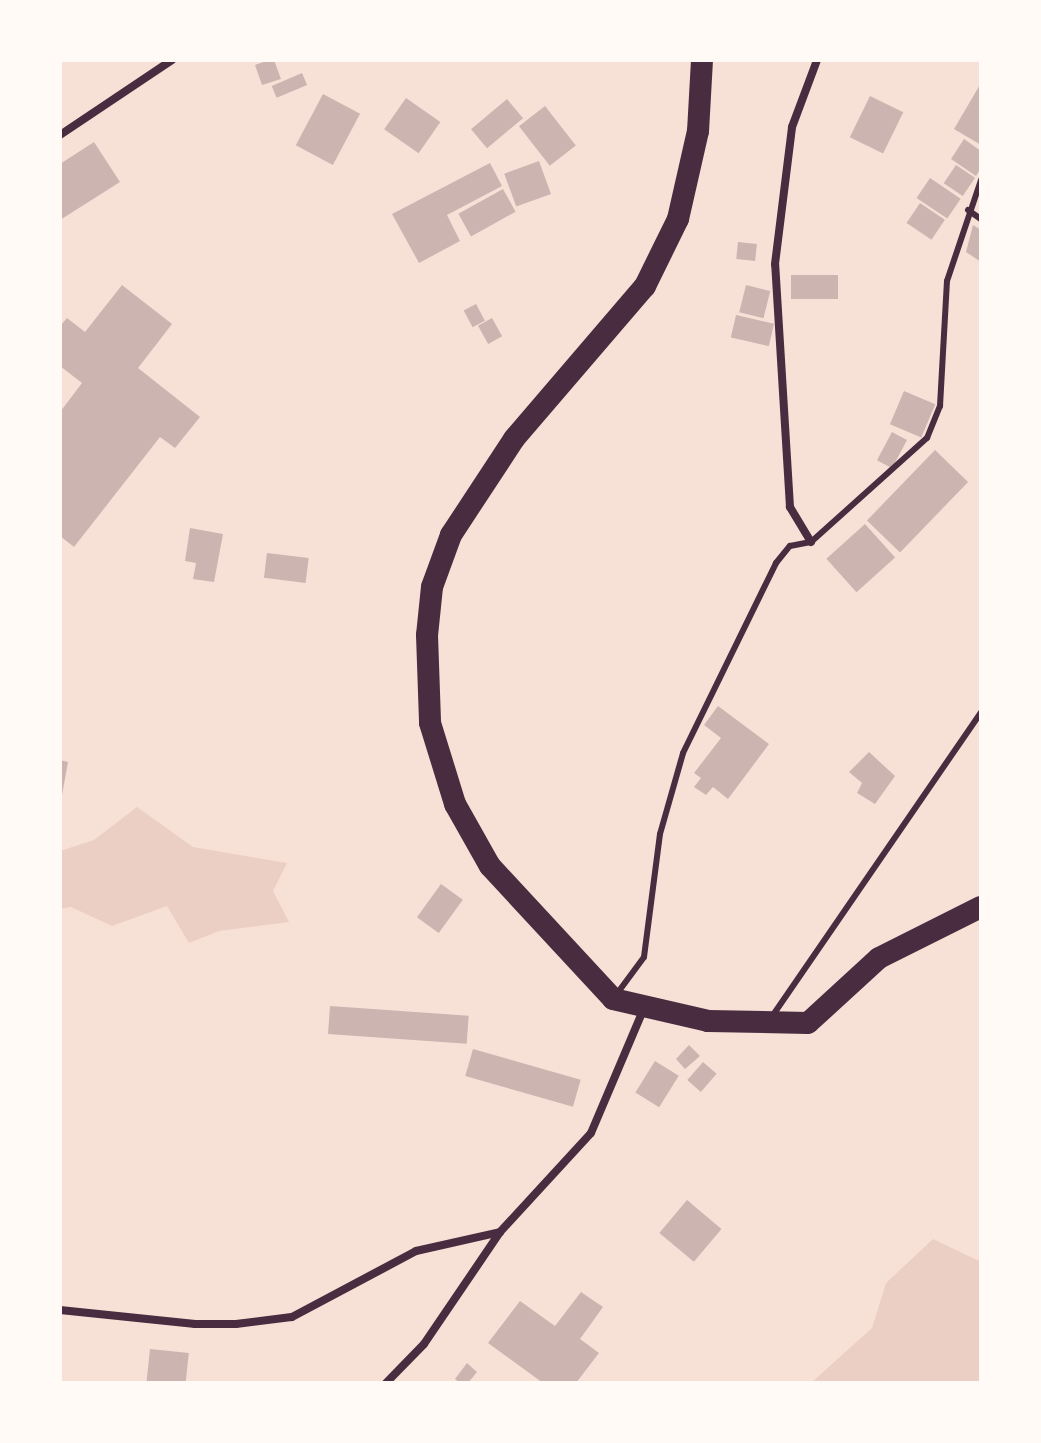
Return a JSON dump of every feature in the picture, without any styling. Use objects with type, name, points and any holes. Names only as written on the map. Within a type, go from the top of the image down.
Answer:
[{"type":"highway","points":[[702,60],[698,131],[678,219],[645,286],[514,439],[451,535],[432,587],[427,635],[430,723],[455,804],[490,866],[613,999],[708,1021],[808,1023],[879,958],[981,907]]},
{"type":"street","points":[[60,135],[172,60]]},
{"type":"street","points":[[811,542],[790,507],[775,264],[792,127],[817,60]]},
{"type":"street","points":[[386,1383],[424,1344],[500,1232],[591,1133],[644,1008]]},
{"type":"street","points":[[60,1310],[195,1324],[236,1324],[292,1317],[416,1251],[500,1232]]},
{"type":"lane","points":[[613,999],[644,957],[660,834],[683,753],[776,563],[790,546],[811,542],[927,438],[940,406],[947,281],[968,210],[981,180]]},
{"type":"lane","points":[[968,210],[981,219]]},
{"type":"lane","points":[[768,1024],[804,966],[981,712]]},
{"type":"shaded area","points":[[137,807],[193,847],[287,863],[273,891],[289,922],[219,931],[189,943],[167,906],[112,926],[71,907],[60,909],[60,851],[94,840]]},
{"type":"shaded area","points":[[933,1239],[981,1262],[981,1383],[811,1383],[872,1328],[886,1283]]},
{"type":"building","points":[[274,60],[281,79],[262,85],[255,65]]},
{"type":"building","points":[[302,73],[307,85],[277,98],[272,86]]},
{"type":"building","points":[[981,83],[981,145],[954,129]]},
{"type":"building","points":[[323,94],[360,114],[333,165],[296,145]]},
{"type":"building","points":[[870,96],[903,112],[883,154],[850,137]]},
{"type":"building","points":[[406,98],[440,122],[419,153],[384,129]]},
{"type":"building","points":[[507,99],[523,118],[487,148],[471,129]]},
{"type":"building","points":[[545,106],[576,145],[550,166],[519,126]]},
{"type":"building","points":[[964,139],[981,151],[981,168],[976,176],[951,159]]},
{"type":"building","points":[[94,142],[120,182],[60,220],[60,164]]},
{"type":"building","points":[[539,161],[551,194],[516,207],[504,174]]},
{"type":"building","points":[[490,163],[502,186],[447,215],[460,241],[419,263],[392,214]]},
{"type":"building","points":[[956,165],[975,178],[963,196],[944,183]]},
{"type":"building","points":[[930,178],[961,199],[947,219],[917,198]]},
{"type":"building","points":[[503,189],[516,212],[471,236],[458,214]]},
{"type":"building","points":[[920,203],[945,220],[931,240],[907,223]]},
{"type":"building","points":[[973,225],[981,230],[981,262],[966,252]]},
{"type":"building","points":[[738,242],[757,244],[755,261],[736,259]]},
{"type":"building","points":[[791,275],[838,275],[838,299],[791,299]]},
{"type":"building","points":[[122,285],[172,324],[138,368],[200,417],[175,448],[160,437],[74,547],[60,536],[60,412],[82,383],[60,366],[60,326],[67,318],[85,332]]},
{"type":"building","points":[[746,285],[770,291],[763,318],[739,312]]},
{"type":"building","points":[[476,304],[485,321],[473,327],[464,311]]},
{"type":"building","points":[[736,315],[774,324],[769,346],[731,337]]},
{"type":"building","points":[[492,318],[502,336],[488,344],[478,326]]},
{"type":"building","points":[[904,391],[935,404],[921,437],[890,424]]},
{"type":"building","points":[[892,432],[907,440],[892,468],[877,460]]},
{"type":"building","points":[[935,450],[968,482],[900,552],[867,520]]},
{"type":"building","points":[[865,524],[895,557],[856,592],[826,559]]},
{"type":"building","points":[[190,528],[223,534],[214,582],[193,579],[196,563],[185,561]]},
{"type":"building","points":[[267,553],[309,558],[306,583],[264,578]]},
{"type":"building","points":[[718,706],[769,744],[728,799],[713,787],[706,795],[694,787],[701,778],[694,773],[721,738],[704,725]]},
{"type":"building","points":[[869,752],[895,776],[875,804],[857,793],[862,783],[849,772]]},
{"type":"building","points":[[60,760],[68,762],[62,795],[60,795]]},
{"type":"building","points":[[441,884],[463,900],[439,933],[417,917]]},
{"type":"building","points":[[330,1006],[469,1016],[467,1044],[328,1034]]},
{"type":"building","points":[[689,1045],[700,1056],[685,1069],[676,1059]]},
{"type":"building","points":[[473,1049],[581,1080],[573,1107],[465,1076]]},
{"type":"building","points":[[655,1061],[679,1076],[659,1107],[635,1092]]},
{"type":"building","points":[[703,1062],[717,1074],[701,1092],[687,1080]]},
{"type":"building","points":[[687,1200],[721,1229],[694,1262],[659,1233]]},
{"type":"building","points":[[581,1292],[603,1307],[580,1339],[599,1353],[576,1383],[543,1383],[488,1343],[520,1301],[555,1326]]},
{"type":"building","points":[[150,1349],[189,1353],[186,1383],[146,1383]]},
{"type":"building","points":[[467,1363],[477,1372],[468,1383],[460,1383],[455,1379]]}]
